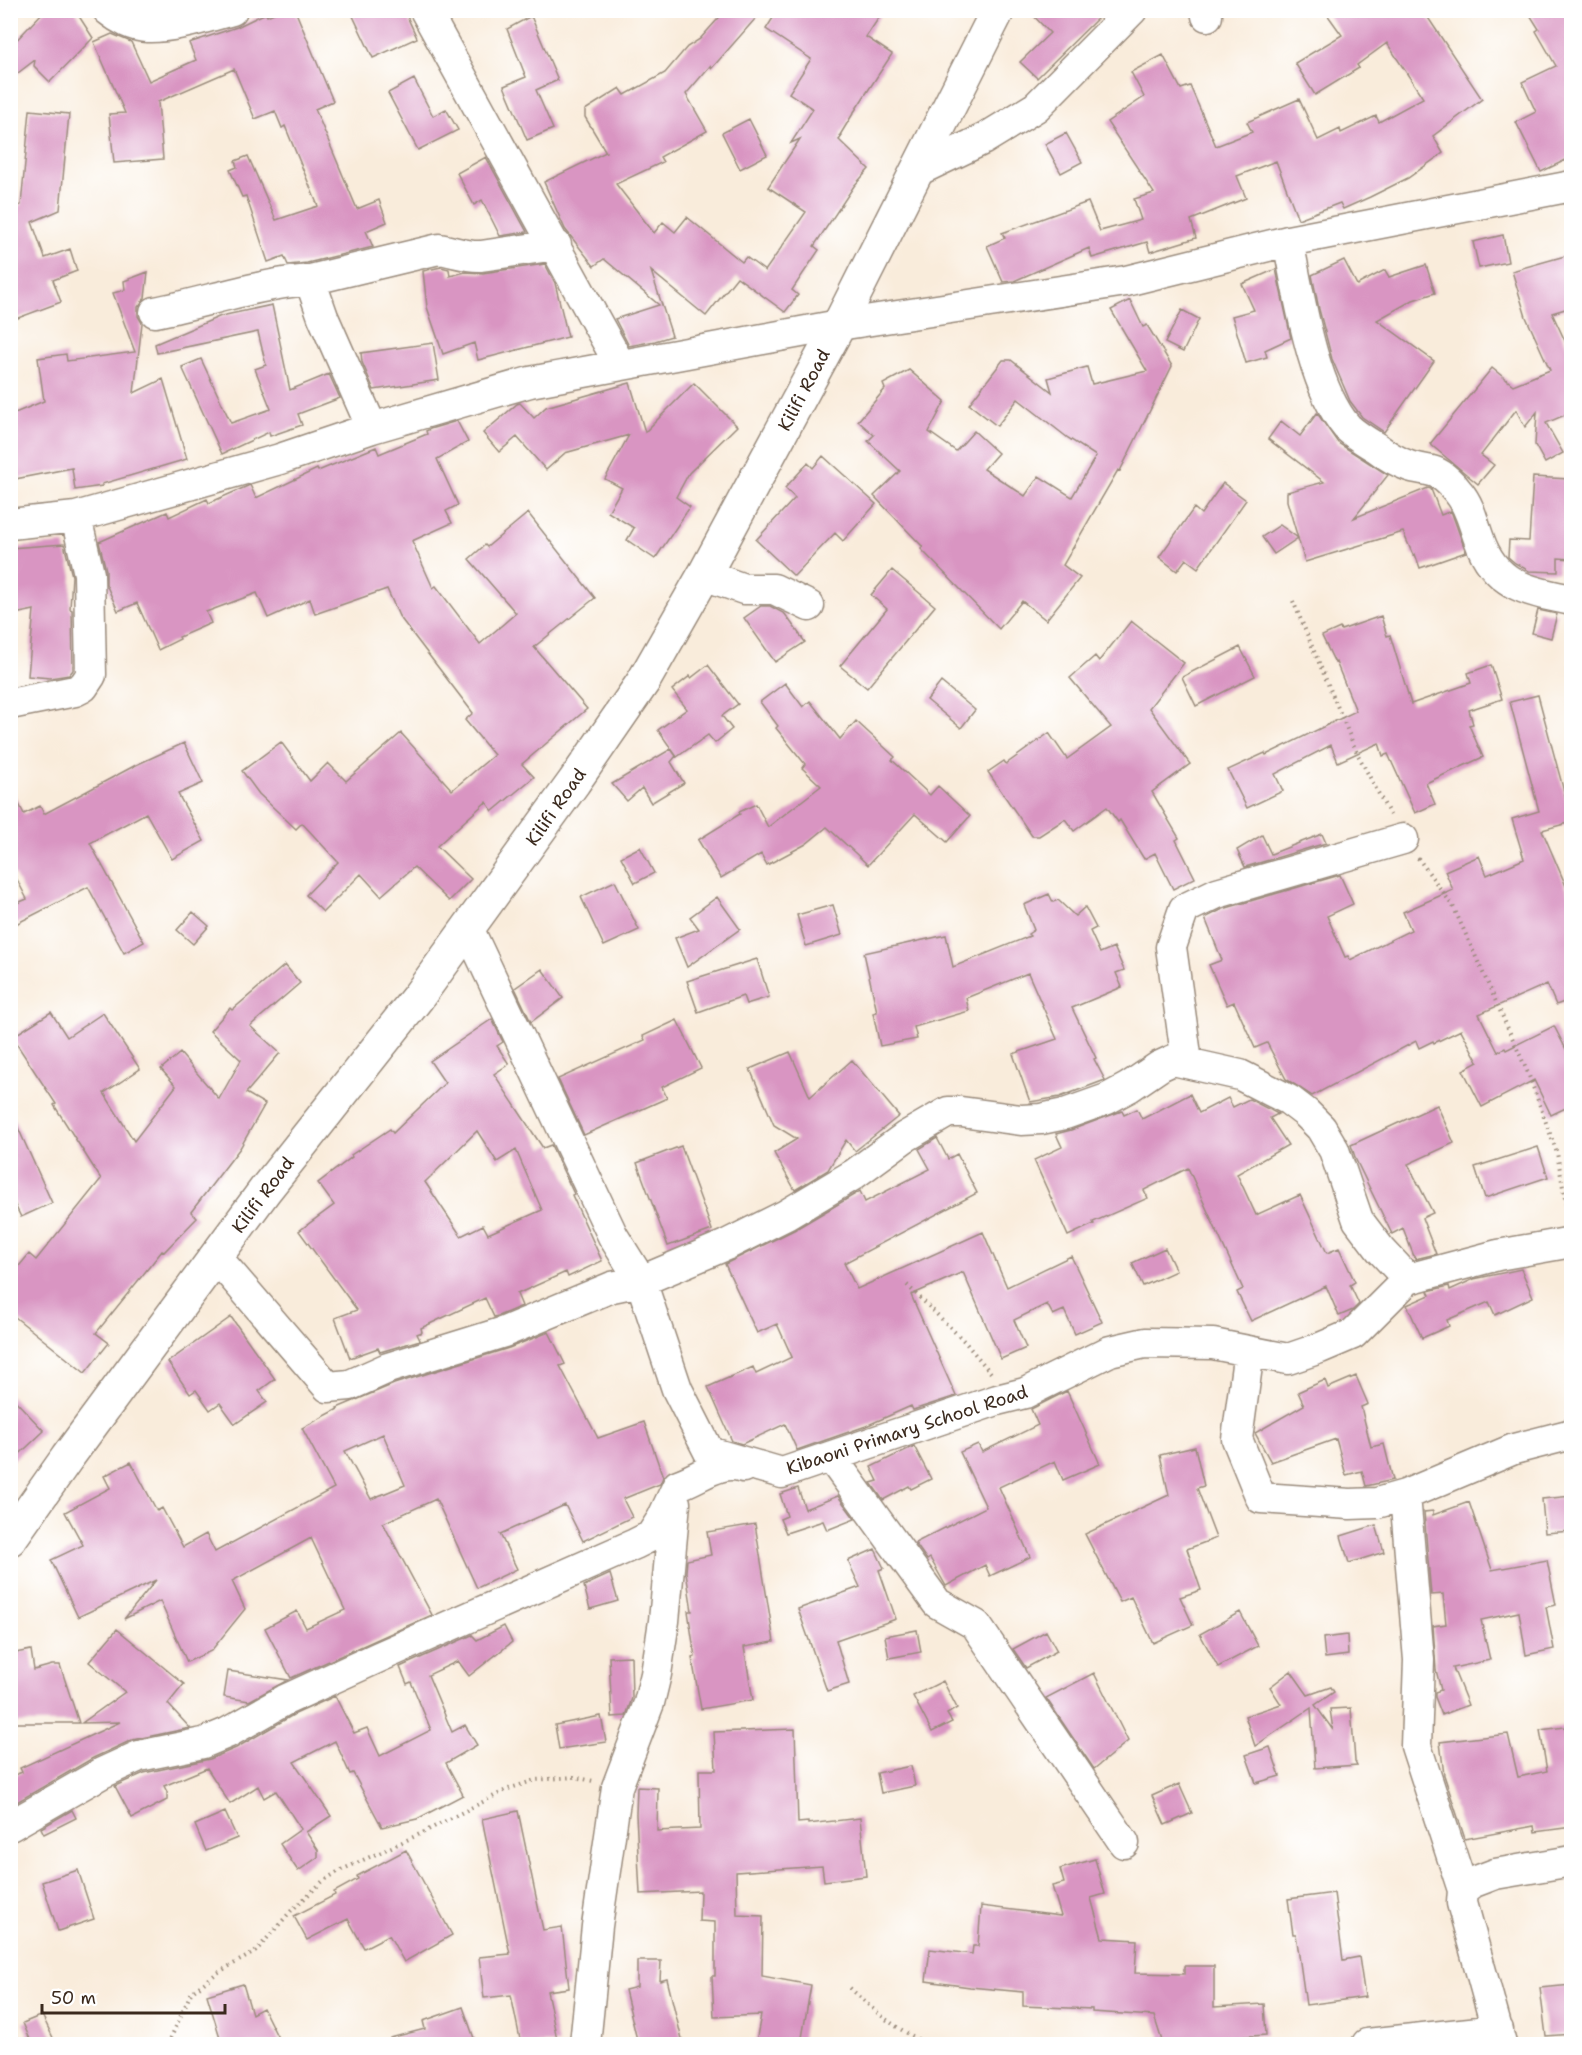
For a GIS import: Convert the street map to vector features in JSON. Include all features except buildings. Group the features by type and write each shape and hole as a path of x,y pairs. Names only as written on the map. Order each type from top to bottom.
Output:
{"street":[{"path":"108,10 128,22 146,28 187,22 232,10"},
{"path":"425,10 620,365"},
{"name":"Kilifi Road","path":"10,1539 266,1190 418,997 574,782 642,682 704,575 839,325 998,10"},
{"path":"915,172 984,139 1036,107 1132,10"},
{"path":"10,524 76,517 280,459 372,428 530,382 839,325 1126,281 1288,241 1572,186"},
{"path":"1288,241 1308,333 1323,388 1348,428 1377,449 1409,466 1438,472 1460,494 1471,512 1482,548 1491,564 1515,585 1572,600"},
{"path":"156,312 283,282 310,280 439,249 481,256 556,245"},
{"path":"310,280 323,317 372,428"},
{"path":"10,704 75,691 83,687 91,675 89,574 76,517"},
{"path":"704,575 744,589 774,589 809,606"},
{"path":"1187,1062 1171,947 1184,909 1217,893 1403,839"},
{"name":"Kibaoni Primary School Road","path":"468,928 613,1236 641,1281 677,1389 709,1452 782,1473 1025,1393 1110,1351 1145,1343 1213,1344 1288,1359 1353,1334 1408,1279"},
{"path":"217,1258 328,1387 350,1385 388,1368 504,1332 612,1287 641,1281 726,1245 786,1215 853,1175 905,1137 948,1112 1021,1120 1065,1114 1107,1099 1129,1088 1160,1066 1173,1060 1240,1075 1259,1083 1289,1100 1321,1128 1334,1150 1358,1220 1380,1249 1408,1279 1498,1255 1570,1230"},
{"path":"1248,1351 1238,1439 1261,1498 1350,1504 1377,1503 1405,1495 1514,1449 1572,1434"},
{"path":"831,1457 937,1603 976,1625 1124,1843"},
{"path":"10,1826 102,1773 139,1756 203,1743 227,1733 285,1701 369,1661 616,1554 651,1536 678,1485 713,1468 733,1463 750,1469 782,1473"},
{"path":"585,2044 597,1926 617,1787 649,1703 656,1674 664,1622 678,1485"},
{"path":"1367,2044 1499,2037 1462,1903 1463,1890 1416,1746 1419,1659 1405,1495"},
{"path":"1463,1890 1474,1881 1495,1874 1572,1862"}],"path":[{"path":"1293,602 1357,753 1403,839 1453,906 1528,1073 1557,1153 1570,1230"},
{"path":"907,1285 964,1341 1011,1396"},
{"path":"168,2044 191,1993 217,1973 255,1952 299,1903 323,1881 339,1871 392,1848 508,1789 535,1780 574,1778 617,1787"},
{"path":"850,1988 898,2030 928,2044"}]}
